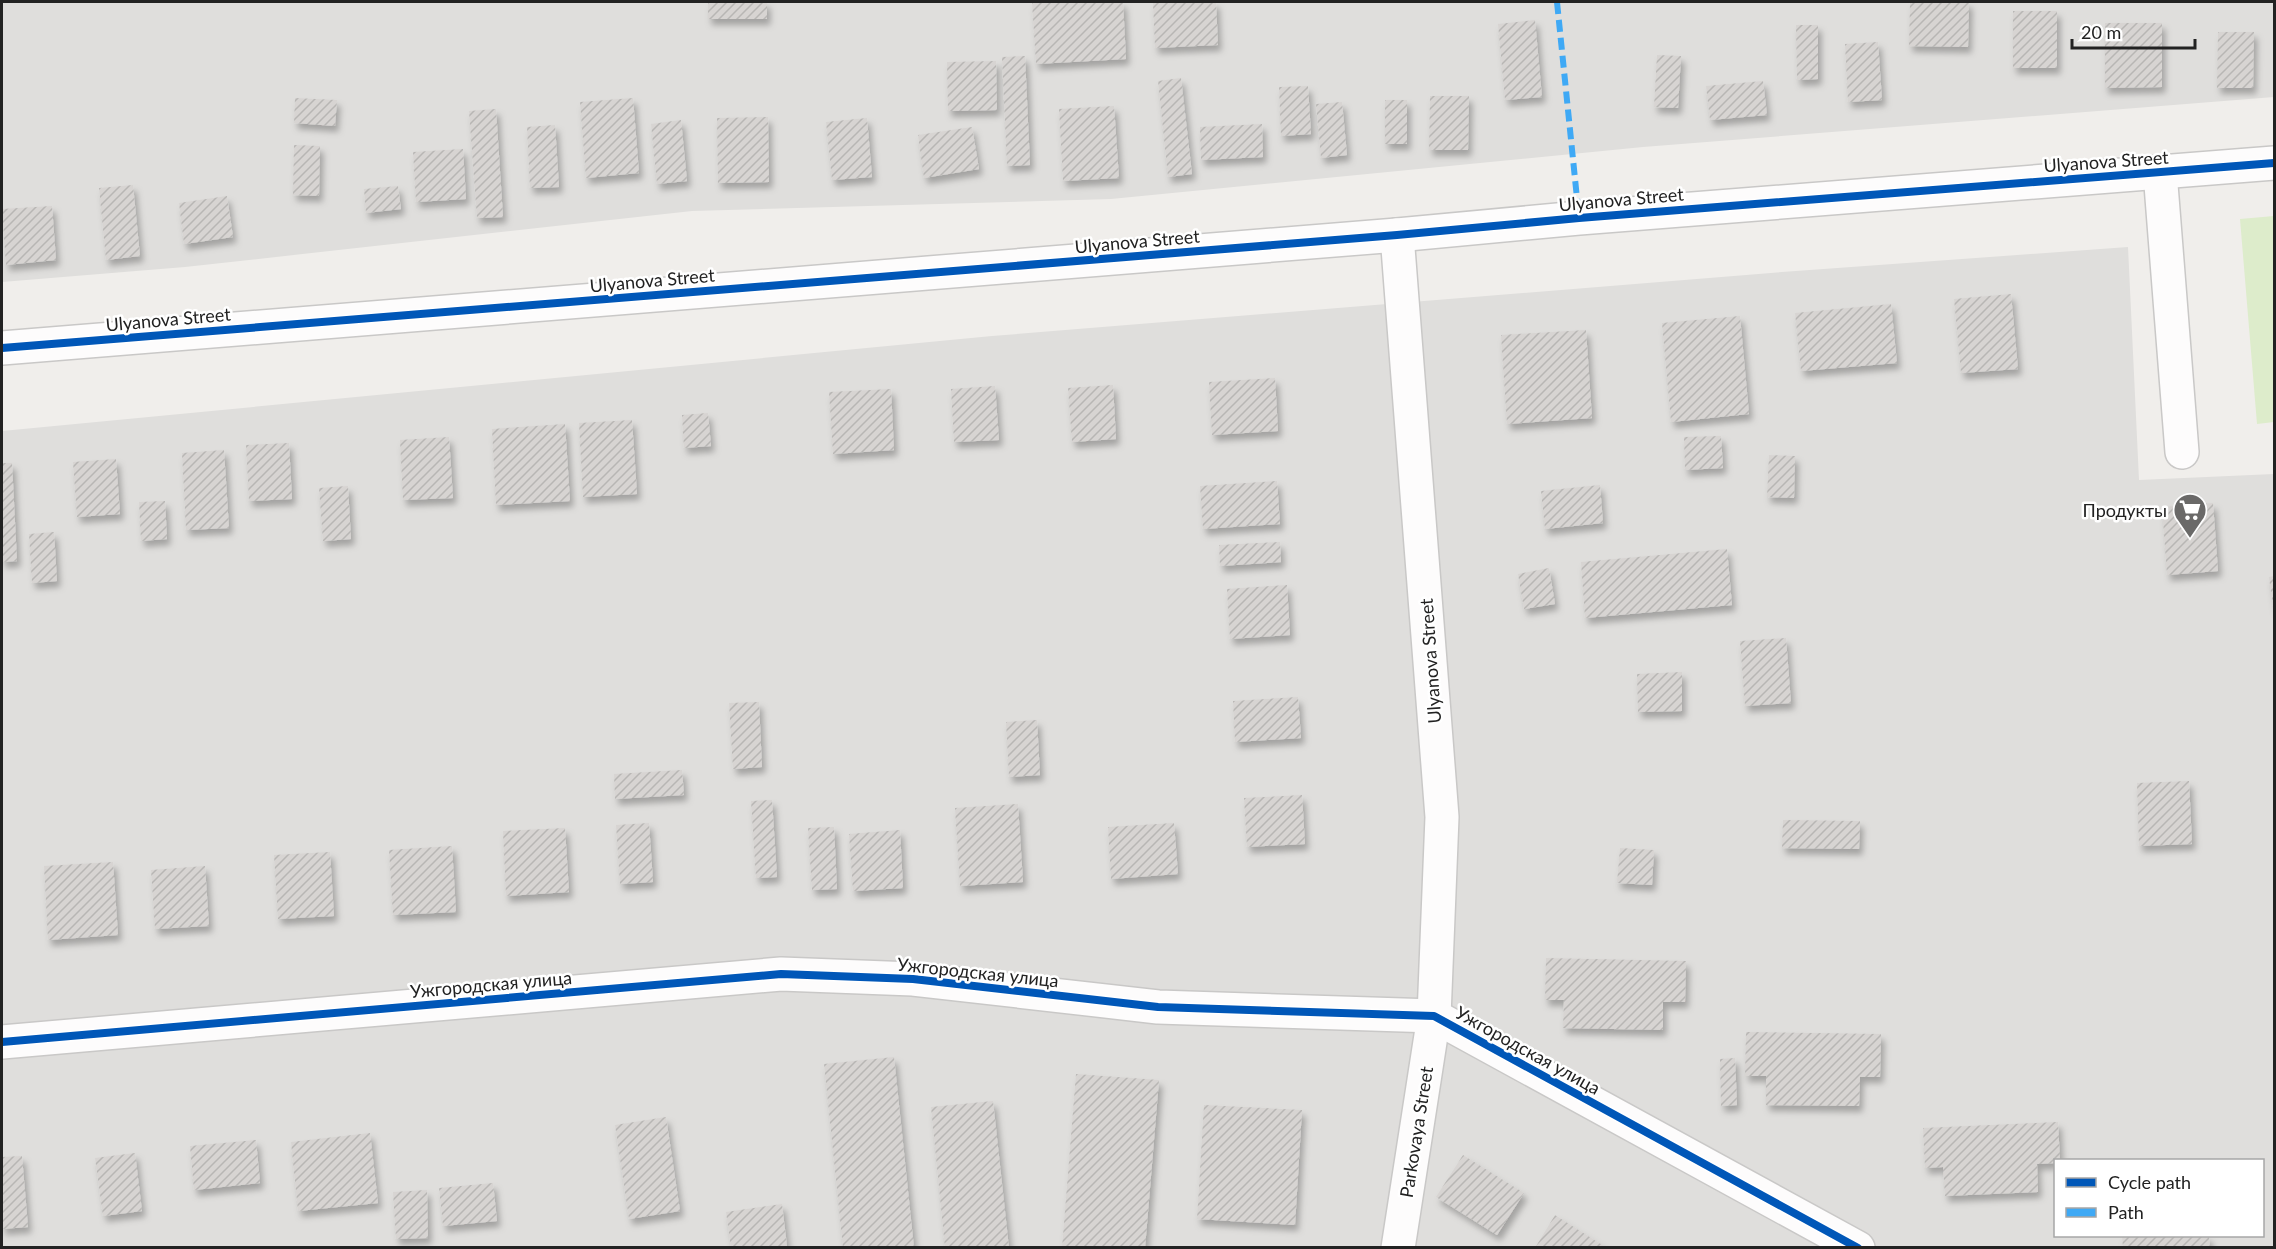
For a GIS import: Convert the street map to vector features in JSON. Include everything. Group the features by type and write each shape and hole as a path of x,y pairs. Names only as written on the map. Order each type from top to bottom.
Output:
{"street":[{"name":"Ulyanova Street","path":"2,348 2274,163"},
{"path":"2160,172 2182,452"},
{"name":"Ulyanova Street","path":"1397,235 1442,817 1434,1016"},
{"name":"Ужгородская улица","path":"2,1042 781,974 913,979 1158,1007 1434,1016 1858,1248"},
{"name":"Parkovaya Street","path":"1398,1248 1434,1016"}],"shaded area":[{"path":"2,2 2274,2 2274,97 1643,147 1111,199 692,211 185,267 2,282"},
{"path":"2128,247 2139,480 2274,474 2274,1247 2,1248 2,431 992,336 1782,272"}],"green space":[{"path":"2274,216 2274,422 2257,424 2240,219"}],"building":[{"path":"708,2 767,2 767,19 708,19"},
{"path":"1032,2 1123,2 1126,59 1036,64"},
{"path":"1153,2 1216,2 1218,45 1155,48"},
{"path":"1910,2 1969,2 1968,47 1909,46"},
{"path":"2013,11 2057,11 2057,68 2013,68"},
{"path":"1535,20 1542,97 1505,100 1498,24"},
{"path":"2105,23 2162,23 2162,87 2105,88"},
{"path":"1796,25 1818,25 1818,79 1797,80"},
{"path":"2218,32 2254,32 2253,88 2217,88"},
{"path":"1878,42 1882,100 1848,102 1845,44"},
{"path":"1657,55 1681,56 1678,108 1654,107"},
{"path":"1025,56 1030,165 1007,166 1002,57"},
{"path":"996,61 997,110 948,111 947,62"},
{"path":"1181,78 1192,174 1168,177 1158,81"},
{"path":"1763,81 1767,115 1710,120 1706,86"},
{"path":"1308,86 1311,134 1281,136 1279,87"},
{"path":"1430,96 1469,96 1468,150 1429,150"},
{"path":"295,98 337,100 335,126 294,123"},
{"path":"633,98 639,173 586,178 580,102"},
{"path":"1385,100 1407,100 1407,144 1385,144"},
{"path":"1342,102 1347,155 1321,158 1316,104"},
{"path":"1114,106 1119,178 1063,181 1059,109"},
{"path":"496,109 503,217 477,218 469,111"},
{"path":"768,117 769,182 718,183 717,118"},
{"path":"867,118 872,177 832,180 826,122"},
{"path":"681,120 687,181 657,184 651,124"},
{"path":"1262,124 1263,157 1201,160 1200,127"},
{"path":"555,125 559,187 530,188 527,127"},
{"path":"972,127 979,169 924,178 918,135"},
{"path":"294,145 320,146 319,196 293,195"},
{"path":"463,149 466,199 416,202 413,152"},
{"path":"133,185 140,256 106,260 99,188"},
{"path":"398,186 401,209 366,213 364,189"},
{"path":"227,196 233,237 184,244 179,203"},
{"path":"52,206 56,260 6,265 2,209"},
{"path":"2011,294 2018,369 1961,373 1954,299"},
{"path":"1891,304 1897,363 1801,371 1795,313"},
{"path":"1740,316 1749,414 1671,422 1662,323"},
{"path":"1586,330 1592,418 1507,424 1501,335"},
{"path":"1275,378 1278,431 1212,435 1209,382"},
{"path":"1113,385 1116,439 1072,442 1068,388"},
{"path":"995,386 999,440 954,442 951,389"},
{"path":"891,389 894,450 833,454 829,392"},
{"path":"708,413 711,446 684,448 682,415"},
{"path":"632,420 637,494 583,497 579,423"},
{"path":"565,424 570,501 496,505 492,429"},
{"path":"1721,436 1723,468 1685,470 1684,437"},
{"path":"449,437 453,498 403,500 400,440"},
{"path":"289,443 292,499 249,501 246,445"},
{"path":"224,450 229,528 186,530 182,453"},
{"path":"1769,455 1795,456 1794,498 1767,497"},
{"path":"116,459 120,514 77,517 73,462"},
{"path":"2,463 12,463 17,561 2,562"},
{"path":"1277,481 1280,524 1203,529 1200,486"},
{"path":"1600,485 1603,523 1545,529 1541,491"},
{"path":"348,486 351,539 323,541 319,488"},
{"path":"165,501 167,539 141,541 139,502"},
{"name":"Продукты","path":"2213,503 2218,571 2167,575 2162,507"},
{"path":"54,532 57,581 32,583 29,534"},
{"path":"1280,542 1281,562 1220,566 1219,545"},
{"path":"1727,549 1732,605 1585,618 1581,562"},
{"path":"1549,568 1555,604 1524,609 1518,574"},
{"path":"2274,576 2274,608 2273,608 2269,577"},
{"path":"1287,585 1290,635 1230,639 1227,589"},
{"path":"1786,638 1791,703 1745,706 1740,641"},
{"path":"1682,672 1682,711 1638,712 1637,674"},
{"path":"1298,697 1301,738 1235,742 1233,701"},
{"path":"759,702 762,767 733,769 729,703"},
{"path":"1037,720 1040,775 1009,777 1006,722"},
{"path":"682,770 684,795 615,799 614,774"},
{"path":"2189,781 2192,844 2139,846 2137,783"},
{"path":"1302,795 1305,844 1247,847 1244,798"},
{"path":"772,800 777,877 756,878 751,801"},
{"path":"1018,804 1023,882 960,886 955,808"},
{"path":"1783,820 1860,821 1859,849 1782,848"},
{"path":"649,823 653,882 620,884 616,825"},
{"path":"1174,823 1178,874 1111,879 1108,827"},
{"path":"834,827 837,889 812,890 808,828"},
{"path":"565,828 569,892 506,896 503,831"},
{"path":"900,830 903,888 853,891 849,834"},
{"path":"452,846 456,912 393,915 389,850"},
{"path":"1620,848 1654,850 1652,885 1617,883"},
{"path":"330,852 334,916 278,919 274,855"},
{"path":"113,862 118,935 48,940 44,866"},
{"path":"205,866 209,926 155,929 151,870"},
{"path":"1546,958 1686,961 1685,1002 1663,1002 1663,1030 1563,1028 1564,1000 1545,1000"},
{"path":"1746,1032 1881,1034 1880,1077 1860,1077 1859,1106 1766,1105 1766,1076 1745,1076"},
{"path":"894,1057 914,1248 843,1248 824,1064"},
{"path":"1735,1058 1737,1105 1721,1106 1720,1059"},
{"path":"1076,1074 1159,1080 1145,1248 1062,1248"},
{"path":"993,1101 1009,1248 945,1248 931,1107"},
{"path":"1204,1105 1302,1110 1295,1225 1197,1219"},
{"path":"666,1117 680,1211 629,1219 615,1125"},
{"path":"2058,1122 2060,1159 2054,1159 2054,1163 2037,1164 2038,1192 1945,1196 1943,1167 1925,1168 1923,1128"},
{"path":"370,1133 378,1203 298,1211 291,1142"},
{"path":"256,1140 260,1183 194,1190 190,1146"},
{"path":"135,1153 142,1211 103,1216 95,1158"},
{"path":"1463,1155 1524,1193 1497,1235 1436,1197"},
{"path":"22,1156 28,1227 2,1229 2,1157"},
{"path":"493,1183 497,1221 443,1226 439,1188"},
{"path":"427,1190 428,1238 396,1239 393,1192"},
{"path":"782,1204 787,1246 731,1248 726,1212"},
{"path":"1555,1215 1607,1248 1535,1248"},
{"path":"2122,1237 2209,1237 2210,1248 2123,1248"}],"marked path":[{"path":"1557,2 1579,218"}],"cycle path":[{"path":"2,348 2274,163"},
{"path":"2,1042 781,974 913,979 1158,1007 1434,1016 1858,1248"}],"place":[{"name":"Продукты","path":"2190,539"}]}
